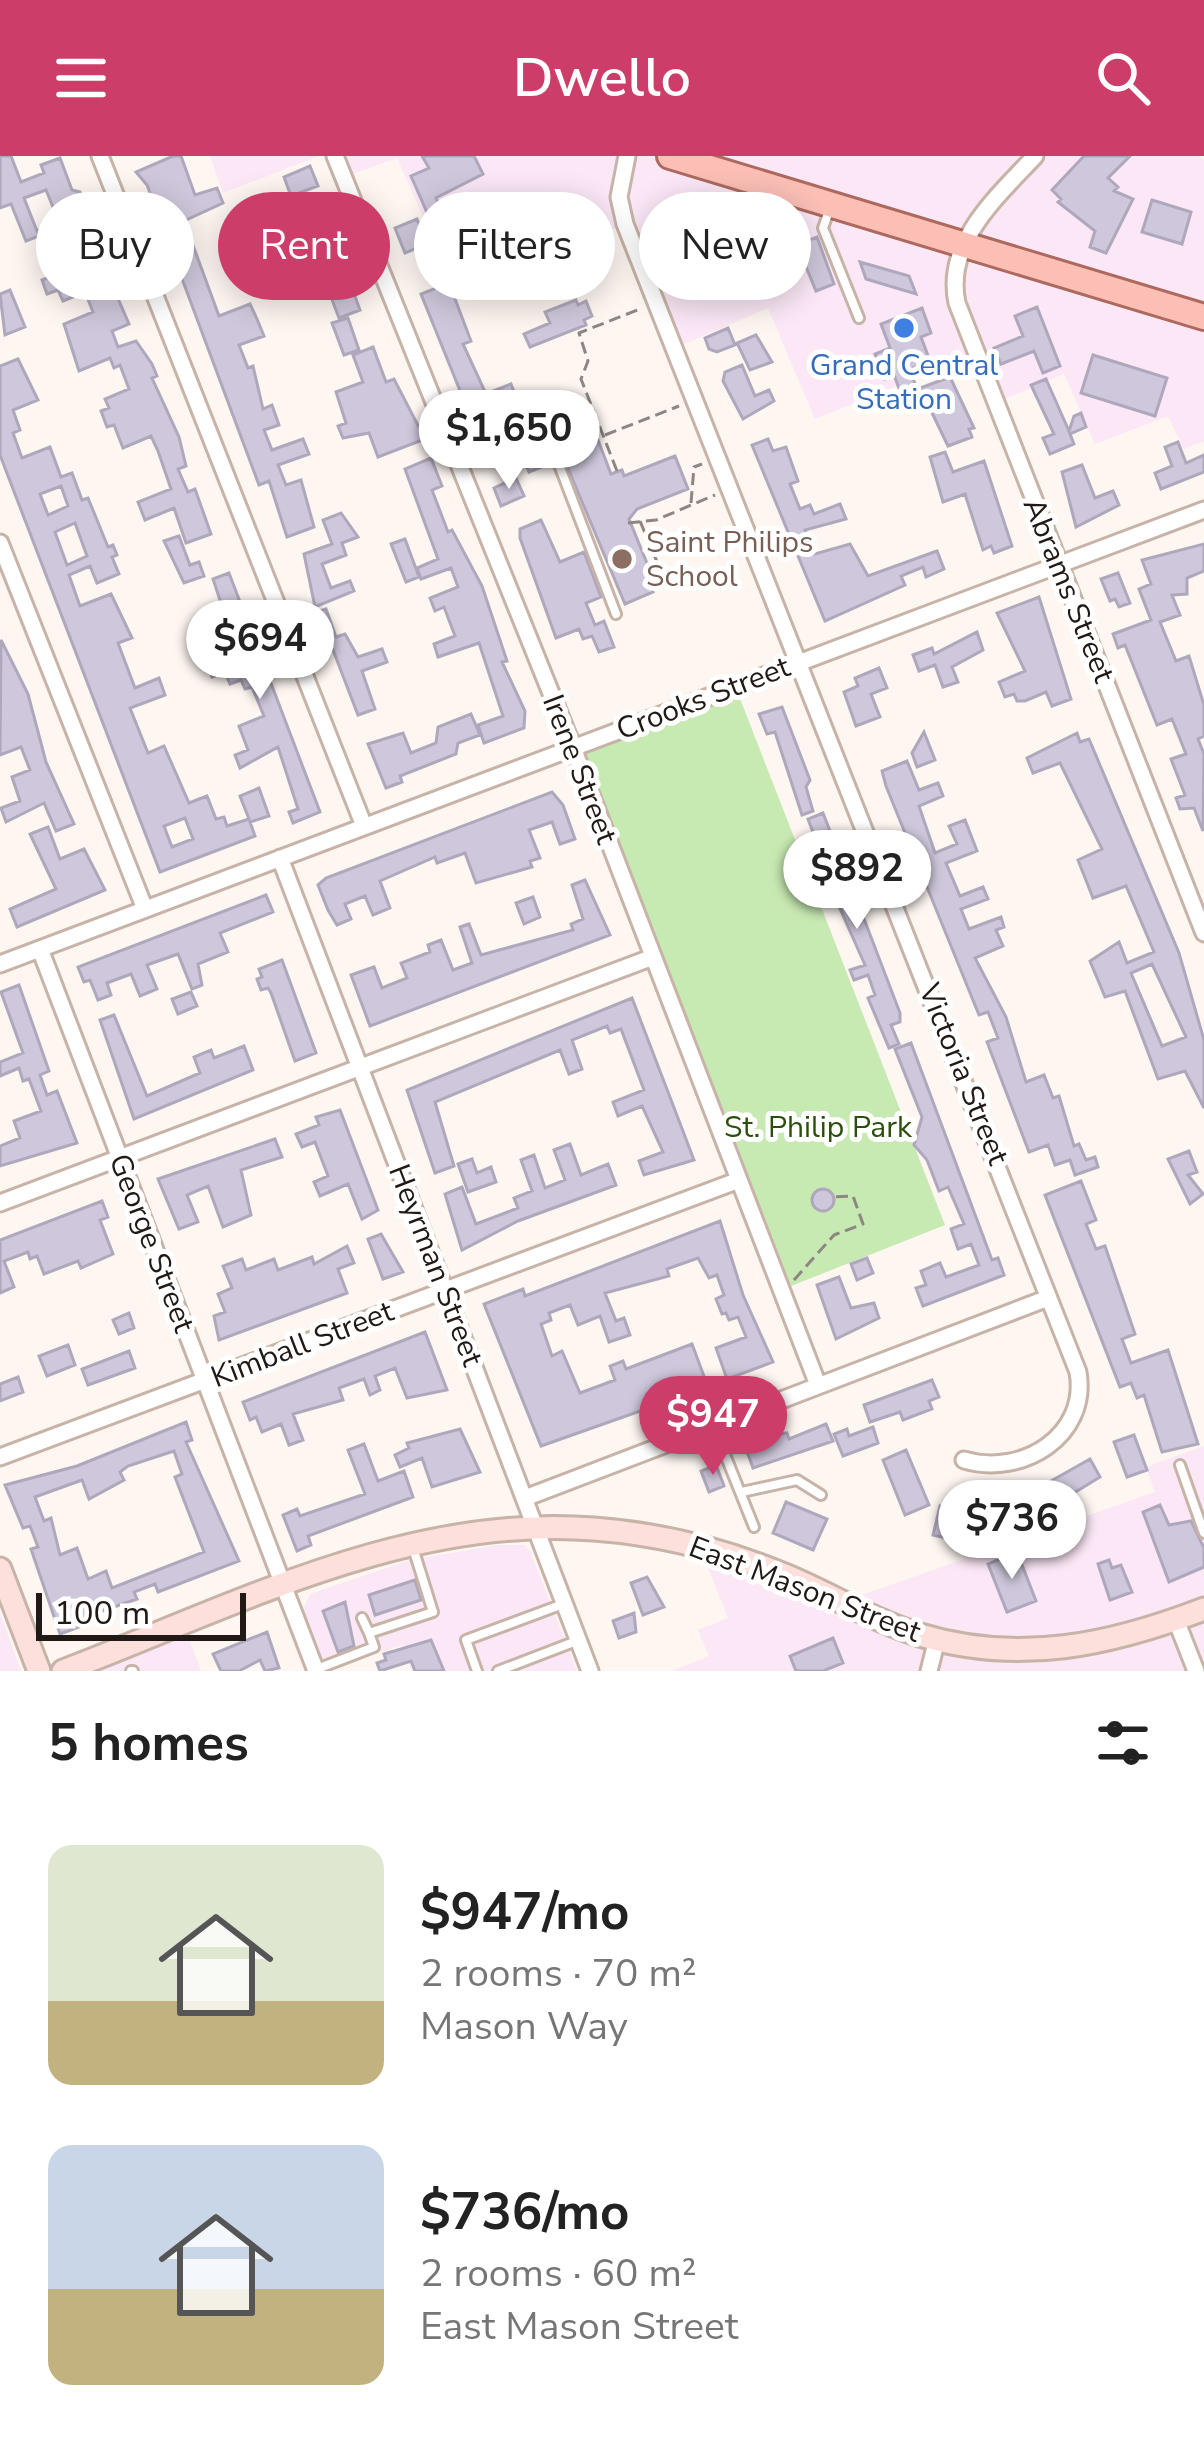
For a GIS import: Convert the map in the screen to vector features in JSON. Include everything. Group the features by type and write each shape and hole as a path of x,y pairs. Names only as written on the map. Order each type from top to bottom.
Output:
{"main road":[{"path":"670,156 1204,317"},
{"name":"East Mason Street","path":"63,1671 412,1544 537,1527 631,1532 712,1549 937,1639 990,1649 1054,1650 1136,1635 1204,1609"},
{"path":"0,1569 5,1597 39,1671"}],"street":[{"path":"100,156 364,826"},
{"name":"Irene Street","path":"335,156 573,748 818,1385"},
{"name":"Victoria Street","path":"627,156 619,197 625,224 801,661 1081,1389 1074,1419 1045,1448 1000,1465 964,1460"},
{"path":"965,245 979,218 1035,156"},
{"name":"Abrams Street","path":"965,245 954,273 957,303 1204,933"},
{"name":"Crooks Street","path":"0,964 1204,510"},
{"path":"0,543 145,909"},
{"name":"Heyrman Street","path":"280,858 590,1671"},
{"name":"George Street","path":"40,949 316,1670"},
{"path":"0,1203 653,957"},
{"name":"Kimball Street","path":"0,1457 739,1180"},
{"path":"525,1498 1048,1298"},
{"path":"1176,1619 1196,1671"},
{"path":"929,1671 937,1639"}],"lane":[{"path":"830,204 823,228 859,318"},
{"path":"548,436 616,614"},
{"path":"714,1425 754,1527"},
{"path":"1180,1466 1204,1533"},
{"path":"742,1492 797,1480 821,1495"},
{"path":"368,1634 433,1612 412,1544"},
{"path":"477,1671 466,1640 565,1603"},
{"path":"316,1670 374,1646 362,1618"},
{"path":"498,1671 579,1640"}],"path":[{"path":"617,471 581,380 587,357 579,333 644,308"},
{"path":"548,436 545,415 588,398"},
{"path":"603,436 682,405"},
{"path":"691,505 694,467 705,463"},
{"path":"628,523 717,495"},
{"path":"640,520 664,581"},
{"path":"795,1287 796,1275 824,1243 863,1224 854,1196 833,1197"}],"shaded area":[{"path":"210,156 319,156 226,192"},
{"path":"335,156 1199,156 1204,160 1204,441 1184,449 1168,416 1095,444 1064,374 995,403 975,354 815,419 768,308 675,348 656,300 811,300 811,192 639,192 639,259 625,224 615,228 615,192 414,192 414,196 397,158 344,177"},
{"path":"1204,1446 1204,1671 672,1671 709,1656 698,1630 728,1618 700,1547 842,1602 1155,1492 1146,1467"},
{"path":"524,1545 530,1551 577,1671 412,1671 402,1645 326,1671 303,1610 310,1594 410,1560"},
{"path":"0,1613 21,1671 0,1671"},
{"path":"184,1625 201,1671 63,1671"}],"green space":[{"name":"St. Philip Park","path":"739,696 945,1225 791,1286 585,753"}],"building":[{"path":"0,156 11,156 21,182 44,173 41,165 60,158 72,190 80,192 46,190 24,198 36,228 36,237 26,241 11,204 0,208"},
{"path":"181,156 194,192 150,192 136,172"},
{"path":"422,156 474,156 483,174 448,192 418,192 411,176 429,168"},
{"path":"1084,156 1130,156 1108,178 1118,187 1114,191 1133,199 1106,253 1090,247 1095,231 1058,202 1061,199 1052,190"},
{"path":"310,166 318,186 290,192 284,177"},
{"path":"217,188 218,205 194,216 194,192"},
{"path":"1152,200 1191,212 1182,244 1142,232"},
{"path":"414,220 414,249 405,253 395,228"},
{"path":"817,237 834,284 816,291 811,279 811,239"},
{"path":"194,248 219,316 250,304 264,336 239,345 248,368 253,366 263,409 272,405 279,425 264,430 272,450 303,439 309,454 278,465 286,485 301,480 314,527 287,537 269,481 259,485 190,300 194,300"},
{"path":"860,262 909,276 916,294 866,279"},
{"path":"10,290 25,327 5,335 0,294"},
{"path":"88,300 119,300 129,324 112,331 118,347 136,341 152,364 157,376 152,378 179,437 186,466 178,469 188,492 195,489 211,534 186,543 174,508 145,520 138,502 171,489 151,436 123,448 114,425 107,427 101,411 109,408 105,399 129,389 120,365 114,368 110,358 79,371 64,324 93,312"},
{"path":"332,300 356,300 360,310 339,318"},
{"path":"423,300 455,300 471,341 463,344 486,394 511,384 517,400 497,408 507,435 519,430 523,440 531,437 542,467 529,472 519,446 503,453 500,444 484,450"},
{"path":"576,300 578,305 586,301 592,316 584,320 586,325 530,347 524,334 550,323 545,312"},
{"path":"1037,307 1060,366 1043,373 1034,351 1001,364 994,348 1023,336 1015,316"},
{"path":"922,308 931,333 921,337 930,361 910,369 918,393 903,399 894,375 885,379 875,354 890,348 881,324"},
{"path":"348,318 359,350 344,355 332,323"},
{"path":"728,328 735,345 717,352 709,349 705,338"},
{"path":"756,335 772,362 750,370 737,343"},
{"path":"373,347 386,382 394,379 425,439 378,457 369,433 343,438 338,426 346,423 336,392 363,382 353,355"},
{"path":"1093,355 1167,378 1155,416 1081,393"},
{"path":"18,359 38,400 13,410 20,430 13,433 22,458 50,447 61,477 72,473 82,500 88,498 108,547 113,545 117,555 112,557 119,574 97,583 90,566 69,575 80,606 111,594 132,638 118,643 135,688 159,678 165,695 130,708 148,753 164,746 189,803 207,796 216,819 224,817 227,826 249,819 240,796 259,788 269,816 250,822 255,836 160,872 0,455 0,366","holes":["61,486 68,506 48,515 40,494","75,523 87,556 67,565 55,532","185,818 193,839 172,847 164,826"]},
{"path":"742,365 755,396 769,390 774,401 743,419 723,381 725,372"},
{"path":"950,377 974,428 969,429 972,437 948,446 920,388"},
{"path":"1046,379 1069,431 1074,416 1081,413 1086,427 1070,434 1074,444 1050,454 1043,438 1054,434 1031,385"},
{"path":"566,411 572,420 588,414 611,474 622,470 624,476 675,456 688,489 637,509 629,519 655,583 650,585 653,592 625,604 551,428 549,418"},
{"path":"768,439 773,451 786,447 798,481 790,484 800,509 810,505 814,514 840,504 846,519 805,530 815,554 850,544 868,576 937,551 944,569 926,577 923,567 901,576 905,585 825,621 752,445"},
{"path":"1178,442 1186,463 1204,455 1204,472 1161,489 1155,473 1172,466 1165,447"},
{"path":"945,452 953,472 984,461 1012,546 994,553 991,546 983,550 965,494 943,502 930,457"},
{"path":"431,458 442,486 432,490 448,532 452,530 482,586 507,661 502,662 525,711 524,728 484,743 478,725 503,716 479,643 438,657 434,644 455,636 444,607 435,611 430,598 458,587 451,568 421,579 417,568 438,559 405,469"},
{"path":"1082,465 1095,498 1113,491 1119,505 1076,527 1062,472"},
{"path":"516,478 524,496 501,506 494,488"},
{"path":"341,513 358,537 342,543 346,555 322,564 331,588 350,581 354,591 315,607 304,554 332,544 323,520"},
{"path":"541,520 560,562 584,552 601,597 586,603 595,625 604,621 614,647 599,652 592,636 583,639 579,629 556,638 520,538 520,529"},
{"path":"179,536 190,565 199,562 204,576 184,583 164,541"},
{"path":"405,539 419,577 406,582 391,544"},
{"path":"1204,544 1204,571 1187,578 1187,594 1172,595 1180,615 1160,622 1176,661 1189,656 1204,705 1204,736 1198,739 1204,754 1203,831 1194,808 1180,809 1176,798 1185,795 1171,759 1186,754 1172,719 1157,725 1125,645 1118,648 1113,634 1151,620 1139,589 1151,584 1142,560"},
{"path":"229,573 320,812 293,823 289,812 298,809 278,747 240,768 235,755 248,750 239,726 264,716 252,687 245,689 241,680 230,684 225,672 212,677 207,664 237,652 213,579"},
{"path":"1118,573 1130,603 1119,607 1115,599 1110,601 1101,579"},
{"path":"1039,597 1071,699 1052,706 1046,692 1025,701 1017,701 1014,694 1005,697 999,682 1025,671 997,613"},
{"path":"326,609 336,637 345,634 358,657 382,649 387,662 362,671 375,709 358,715 333,650 323,633 317,636 309,615"},
{"path":"977,632 983,650 952,667 958,682 943,687 935,665 919,671 913,655 932,648 934,654"},
{"path":"1,640 28,694 46,762 74,824 56,831 44,803 6,822 1,808 20,801 12,777 30,770 21,747 0,755"},
{"path":"879,668 887,688 871,694 880,717 856,726 844,692 858,686 855,678"},
{"path":"782,707 810,780 806,787 813,811 802,815 775,732 767,734 759,714"},
{"path":"471,714 480,735 458,743 456,754 400,776 402,782 386,788 368,744 403,733 411,753 436,743 438,727"},
{"path":"924,732 935,760 917,767 912,753"},
{"path":"1077,733 1080,742 1089,739 1179,953 1204,1040 1204,1108 1185,1071 1158,1079 1125,991 1105,997 1090,961 1119,942 1127,963 1154,952 1126,886 1093,898 1078,860 1102,849 1060,763 1033,773 1027,758","holes":["1152,964 1186,1037 1162,1046 1131,973"]},
{"path":"907,761 919,790 938,783 943,796 919,806 935,853 957,844 949,826 965,820 977,851 946,863 960,896 983,887 988,899 961,909 969,929 1001,917 1004,927 996,930 1003,946 975,958 1006,1017 1026,1082 1044,1075 1053,1098 1059,1096 1074,1146 1079,1144 1086,1160 1095,1157 1098,1167 1075,1175 1070,1160 1055,1165 1048,1145 1029,1152 987,1042 998,1038 988,1012 979,1015 886,786 882,771"},
{"path":"552,792 563,805 575,839 560,844 552,822 529,830 540,858 530,861 532,867 476,883 465,853 437,863 435,857 380,881 390,908 373,915 365,896 345,904 351,919 337,925 328,910 318,885 326,878"},
{"path":"823,813 833,853 838,851 900,1013 900,1022 891,1025 899,1044 889,1048 868,998 875,995 868,975 854,980 850,970 865,965 814,850 819,848 808,819"},
{"path":"48,827 60,859 84,849 105,890 17,927 10,909 56,889 30,834"},
{"path":"585,880 610,935 370,1026 351,975 374,967 382,988 407,978 401,963 430,952 428,945 441,940 453,970 472,963 460,927 469,924 481,955 573,930 571,924 583,919 572,885"},
{"path":"266,895 273,912 220,933 228,952 198,964 202,985 192,989 178,954 147,965 157,989 140,996 131,974 107,983 111,995 98,1000 90,980 84,982 78,967"},
{"path":"533,897 540,917 524,924 516,903"},
{"path":"282,960 316,1053 295,1061 271,993 268,988 261,990 257,979 262,977 259,969"},
{"path":"19,985 49,1071 40,1075 47,1095 57,1091 77,1143 0,1166 0,1146 20,1138 14,1121 41,1111 29,1079 23,1081 19,1068 0,1076 0,1062 23,1053 1,992"},
{"path":"191,992 197,1006 178,1014 172,999"},
{"path":"632,998 694,1160 644,1175 639,1161 663,1152 642,1106 618,1116 613,1102 644,1090 621,1029 610,1033 607,1026 572,1040 582,1069 569,1074 560,1050 435,1102 454,1166 435,1173 407,1090"},
{"path":"114,1015 147,1096 200,1073 194,1057 211,1050 214,1058 244,1046 253,1070 134,1119 100,1020"},
{"path":"911,1043 992,1260 998,1258 1004,1275 923,1306 916,1288 926,1285 921,1271 940,1263 946,1277 979,1265 971,1244 958,1249 951,1229 964,1224 948,1187 939,1191 927,1160 914,1145 922,1117 895,1049"},
{"path":"340,1110 378,1210 362,1219 348,1184 320,1196 314,1182 328,1176 315,1142 302,1147 296,1134 319,1125 316,1117"},
{"path":"275,1139 282,1157 241,1170 251,1215 223,1227 208,1186 187,1195 198,1222 179,1229 158,1179"},
{"path":"570,1144 581,1175 608,1164 616,1185 518,1221 462,1250 445,1194 462,1187 476,1224 518,1208 514,1198 532,1191 521,1160 534,1155 545,1188 565,1180 554,1150"},
{"path":"1189,1151 1197,1172 1188,1175 1203,1194 1190,1204 1168,1159"},
{"path":"472,1159 477,1173 491,1167 496,1182 468,1192 458,1164"},
{"path":"1081,1181 1096,1220 1086,1224 1096,1249 1105,1246 1135,1334 1122,1339 1131,1363 1168,1350 1198,1444 1162,1452 1144,1395 1137,1398 1131,1383 1120,1387 1045,1195"},
{"path":"823,1189 834,1200 823,1211 812,1200"},
{"path":"102,1201 108,1217 100,1220 113,1254 81,1268 78,1261 44,1274 37,1256 30,1259 28,1252 4,1261 14,1287 0,1293 0,1240"},
{"path":"720,1221 743,1295 773,1362 727,1379 716,1348 746,1337 738,1317 729,1320 722,1314 716,1299 724,1295 717,1275 709,1278 698,1258 667,1269 669,1276 605,1293 616,1321 624,1318 630,1335 609,1342 600,1316 578,1325 570,1305 549,1313 551,1320 541,1324 552,1356 562,1351 580,1393 615,1380 610,1366 623,1361 626,1369 692,1344 708,1387 541,1446 484,1304 523,1289 525,1296"},
{"path":"381,1234 403,1272 383,1279 368,1239"},
{"path":"347,1246 354,1263 338,1269 347,1293 219,1340 214,1316 225,1312 218,1294 232,1288 223,1266 242,1259 246,1270 274,1259 278,1270 312,1257 314,1264"},
{"path":"867,1258 873,1273 857,1280 851,1264"},
{"path":"839,1277 851,1308 874,1303 879,1318 836,1339 817,1285"},
{"path":"129,1313 134,1328 119,1334 113,1320"},
{"path":"425,1332 447,1390 407,1398 395,1368 375,1376 380,1390 370,1395 364,1379 339,1388 343,1400 293,1414 303,1440 289,1445 281,1424 262,1432 256,1417 250,1420 243,1402"},
{"path":"68,1345 75,1365 47,1376 39,1356"},
{"path":"129,1351 135,1368 88,1385 82,1369"},
{"path":"18,1377 23,1392 0,1401 0,1384"},
{"path":"932,1380 939,1397 929,1401 932,1409 903,1420 900,1412 870,1422 864,1405"},
{"path":"186,1422 192,1440 186,1442 239,1561 158,1592 155,1584 134,1592 137,1599 79,1619 82,1626 60,1634 31,1549 38,1547 30,1526 23,1528 5,1485 77,1466","holes":["174,1451 182,1474 175,1477 204,1552 112,1588 106,1571 88,1579 77,1548 60,1555 51,1518 44,1521 35,1497 82,1480 89,1499 124,1480 120,1472 128,1466"]},
{"path":"826,1424 833,1441 753,1468 746,1449 751,1444 779,1434 787,1433 789,1439"},
{"path":"873,1427 878,1443 843,1456 834,1434 847,1429 849,1436"},
{"path":"460,1429 480,1472 432,1487 422,1458 400,1467 395,1455 409,1448 407,1443"},
{"path":"1134,1435 1147,1470 1127,1477 1114,1442"},
{"path":"364,1444 378,1481 404,1471 413,1497 308,1536 311,1545 297,1551 283,1515 297,1509 300,1516 365,1494 348,1450"},
{"path":"906,1450 929,1505 905,1515 883,1460"},
{"path":"1090,1459 1100,1477 1043,1512 995,1530 986,1507 1035,1490"},
{"path":"716,1465 724,1486 709,1492 701,1471"},
{"path":"786,1502 827,1519 813,1550 773,1533"},
{"path":"1160,1505 1169,1525 1191,1521 1204,1548 1204,1567 1169,1582 1143,1512"},
{"path":"940,1506 980,1515 973,1544 933,1535"},
{"path":"1017,1552 1036,1601 1007,1612 988,1564"},
{"path":"1109,1560 1112,1568 1121,1565 1132,1592 1110,1600 1098,1564"},
{"path":"647,1577 664,1607 643,1615 631,1583"},
{"path":"415,1580 421,1600 375,1615 369,1595"},
{"path":"345,1602 354,1646 338,1652 323,1611"},
{"path":"634,1613 636,1632 619,1638 613,1621"},
{"path":"267,1632 279,1668 265,1671 260,1660 239,1671 221,1671 213,1654"},
{"path":"833,1638 843,1663 823,1671 796,1671 790,1656"},
{"path":"431,1640 444,1671 415,1671 411,1661 380,1671 377,1663 386,1660 384,1654"}],"place":[{"name":"Grand Central Station","path":"904,328"},
{"name":"Saint Philips School","path":"622,559"}]}
